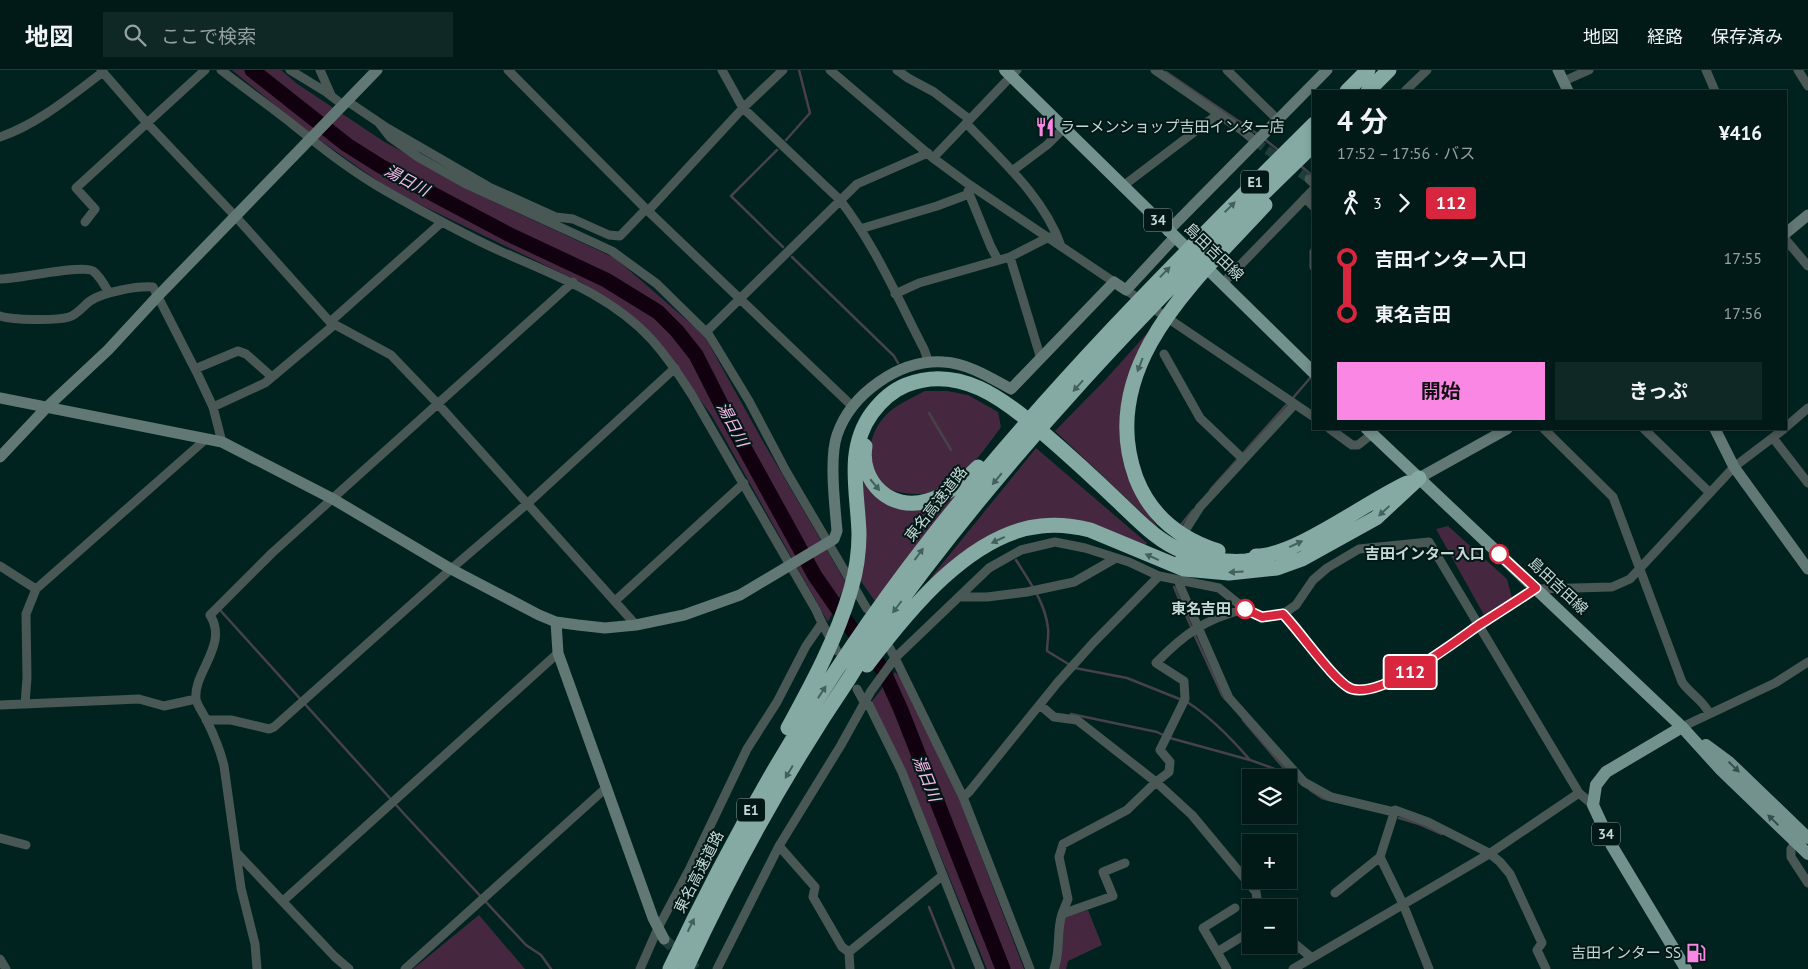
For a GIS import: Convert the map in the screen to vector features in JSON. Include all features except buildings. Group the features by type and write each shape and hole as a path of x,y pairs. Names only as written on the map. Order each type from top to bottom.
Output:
{"highway":[{"path":"1348,90 1379,73"},
{"path":"1369,90 1379,73"},
{"name":"東名高速道路","path":"1205,250 1312,126"},
{"name":"東名高速道路","path":"1044,407 1086,356 1205,250 1312,146"},
{"path":"1266,556 1220,552 1198,545 1186,539 1169,525 1154,509 1138,483 1128,445 1128,410 1133,384 1143,355 1174,306 1205,250 1312,154"},
{"name":"東名高速道路","path":"686,969 731,875 800,754 856,680 877,631 964,519 1018,436 1141,307"},
{"path":"836,654 857,560 859,532 854,464 857,446 863,428 878,404 891,393 917,382 938,379 970,384 993,394 1011,405 1056,443 1136,519 1165,542 1183,551 1224,560 1246,561 1278,553 1313,536 1390,491 1419,478"},
{"path":"1044,407 1018,436 960,484 928,501 911,503 889,498 874,486 865,468 863,456 866,437 875,419 885,408 902,395 923,387 948,386 963,389 980,395 1002,408 1032,430 1156,545 1183,560 1216,572"},
{"path":"877,631 907,614 948,574 979,550 1026,528 1052,525 1076,527 1107,536 1175,566 1191,570 1229,573 1278,568 1302,559 1376,518 1419,478"},
{"name":"東名高速道路","path":"670,969 774,754 804,700 836,654 877,631"}],"main road":[{"name":"島田吉田線","path":"1011,72 1122,186 1312,369"},
{"name":"島田吉田線","path":"1370,431 1682,727 1729,762 1802,840 1808,854"},
{"name":"34","path":"1682,727 1606,772 1596,785 1593,805 1612,846 1686,969"}],"street":[{"path":"85,222 95,209 76,188 205,70"},
{"path":"221,70 311,140 384,190 442,222 499,250 573,282 606,302 651,339 674,368 744,483 792,565 816,610 836,654"},
{"path":"290,70 344,104 489,188 556,217 573,219 615,236 620,236 647,210 743,108 783,70"},
{"path":"320,70 332,96"},
{"path":"0,457 46,407 108,350 377,70"},
{"path":"722,70 743,108 840,200 860,229 924,349 929,363"},
{"path":"830,70 931,156 966,183 1312,416"},
{"path":"897,70 934,92 968,121 1041,207 1056,231 1061,246"},
{"path":"1155,70 1243,131 1259,138"},
{"path":"1227,70 1278,120"},
{"path":"1126,290 1172,234 1259,138 1327,70"},
{"path":"1407,90 1427,70"},
{"path":"1558,70 1566,86 1589,70"},
{"path":"1706,70 1715,90"},
{"path":"1798,70 1808,86"},
{"path":"0,137 17,132 65,101 102,71 147,123 236,217 332,324 391,355 528,503 636,625"},
{"path":"510,71 647,210 852,406"},
{"path":"706,332 857,184 931,156 968,121 1011,72"},
{"path":"1122,186 1218,114"},
{"path":"379,123 390,137 418,157 466,184 612,250 657,284 706,332 749,401 786,471 829,543 894,660 963,798 1030,969"},
{"path":"1012,171 1047,145 1064,128"},
{"path":"966,183 998,260"},
{"path":"1222,284 1312,191"},
{"path":"860,229 937,206 969,194"},
{"path":"1305,198 1312,205"},
{"path":"1787,232 1808,215"},
{"path":"213,407 265,383 442,222"},
{"path":"612,250 615,236"},
{"path":"895,294 919,283 1010,257 1049,238"},
{"path":"1787,241 1808,266"},
{"path":"1010,257 1041,359"},
{"path":"0,279 26,278 76,269 88,269 94,271 109,293"},
{"path":"257,969 255,944 241,888 220,747 196,699 198,685 209,660 215,639 214,621 210,615 272,553 573,282"},
{"path":"0,398 222,442 332,499 451,569 539,615 556,622 604,628 636,625 684,615 740,596 834,539 837,531 833,466 836,436 852,406 885,377 906,367 944,362 963,366 1011,389 1114,282"},
{"path":"0,316 44,319 68,318 91,300 109,293 153,287 213,407 222,442"},
{"path":"195,369 238,351 246,354 272,377"},
{"path":"1164,354 1200,418 1240,456"},
{"path":"206,720 231,720 269,729 274,727 528,503 674,368"},
{"path":"1186,529 1200,507 1240,456 1294,403"},
{"path":"1787,426 1808,408"},
{"path":"1331,430 1352,445 1358,446 1370,431"},
{"path":"1419,478 1505,430"},
{"path":"1545,430 1613,497 1682,682 1689,692 1705,704 1709,713"},
{"path":"1645,430 1709,492"},
{"path":"1715,430 1734,468 1808,568"},
{"path":"1283,614 1295,626 1336,678 1351,689 1362,690 1378,687 1412,671 1536,588 1612,587 1630,578 1709,492 1734,468 1783,430"},
{"path":"1773,438 1808,483"},
{"path":"25,704 27,678 26,614 36,589 206,439"},
{"path":"615,601 744,483"},
{"path":"717,969 779,846 841,745 864,702 894,660 989,568 1021,550 1055,542 1085,548 1129,562 1159,576 1219,588 1245,609 1262,617 1283,614 1296,605 1313,580 1327,568 1360,549 1429,542 1578,793 1593,805"},
{"path":"959,598 1029,591 1074,582 1116,558"},
{"path":"0,566 36,589"},
{"path":"963,798 1076,662 1159,576"},
{"path":"1179,580 1197,628 1228,698 1304,782 1331,797 1394,812 1395,810 1428,822 1500,862 1510,874 1540,946 1546,969"},
{"path":"1054,969 1058,959 1059,922 1068,899 1059,857 1063,844 1127,810 1156,782 1170,772 1170,762 1160,750 1183,702 1184,681 1156,664 1174,644 1197,628 1224,614 1245,609"},
{"path":"556,622 558,653 653,918 664,939"},
{"path":"640,969 658,928 690,868 748,749 777,702 806,646 822,623"},
{"path":"283,901 558,653"},
{"path":"1682,727 1775,683 1808,662"},
{"path":"856,680 864,702 869,705 902,772 980,969"},
{"path":"0,705 139,699 164,706 196,699"},
{"path":"1040,705 1054,717 1077,720 1156,782 1192,816 1256,892 1257,899"},
{"path":"405,969 486,894 607,787"},
{"path":"1293,969 1487,855 1578,793"},
{"path":"1335,893 1380,857 1394,812"},
{"path":"0,838 26,845"},
{"path":"1802,840 1791,849 1791,857 1808,883"},
{"path":"779,846 815,887 813,897 842,947 849,952"},
{"path":"236,851 348,969"},
{"path":"1380,857 1403,904 1429,969"},
{"path":"1062,914 1113,896 1103,872 1125,863"},
{"path":"849,952 943,875"},
{"path":"1228,969 1203,928 1235,908"},
{"path":"1217,952 1242,937"},
{"path":"1297,946 1312,958"},
{"path":"849,952 850,969"},
{"path":"0,959 6,969"}],"shaded area":[{"path":"232,70 281,70 296,83 383,141 492,201 615,258 704,335 761,438 846,583 828,622 712,416 652,334 584,284 392,191 304,129"},
{"path":"1149,331 1136,355 1126,385 1146,510 1159,529 1055,431 1106,379"},
{"path":"925,391 947,391 968,395 998,412 1001,427 973,464 956,480 930,493 897,492 883,486 873,474 869,457 872,438 880,422 890,411"},
{"path":"1036,448 1147,543 1143,548 1087,525 991,537 929,580"},
{"path":"860,473 868,485 932,506 959,494 875,601 860,580"},
{"path":"1448,526 1507,579 1512,598 1484,615 1436,529"},
{"path":"895,672 909,687 960,801 1024,969 987,969 937,847 869,705"},
{"path":"1088,910 1102,945 1068,961 1066,969 1058,969 1063,917"},
{"path":"479,915 525,969 413,969"}],"waterway":[{"name":"湯日川","path":"252,70 347,145 382,167 508,234 606,280 658,312 677,331 696,355 729,420 815,576 883,670 901,710 1003,969"},
{"path":"786,140 810,113 799,70"},
{"path":"1166,72 1259,135"},
{"path":"1263,138 1277,149"},
{"path":"777,150 731,196 783,247"},
{"path":"1302,167 1312,175"},
{"path":"792,257 894,356 898,363"},
{"path":"1292,399 1311,377"},
{"path":"1210,490 1288,403"},
{"path":"929,413 951,450"},
{"path":"1180,526 1193,510"},
{"path":"1016,560 1044,609 1048,631 1047,651 1070,665"},
{"path":"1174,587 1192,629"},
{"path":"220,610 406,816 526,945 541,955 551,969"},
{"path":"1194,634 1225,699"},
{"path":"1075,668 1127,678 1182,700"},
{"path":"1187,702 1220,728 1250,760"},
{"path":"1071,714 1157,732 1165,736"},
{"path":"1243,720 1285,769"},
{"path":"1170,738 1250,760 1275,769"},
{"path":"1310,790 1329,800"},
{"path":"1399,818 1442,834"},
{"path":"929,907 954,969"}],"tunnel":[{"path":"1256,142 1309,179"},
{"path":"664,939 696,969"}],"bus line":[{"name":"112","path":"1245,609 1262,617 1283,614 1295,626 1336,678 1351,689 1362,690 1378,687 1412,671 1536,588 1499,554"}],"place":[{"name":"ラーメンショップ吉田インター店","path":"1045,127"},
{"name":"吉田インター入口","path":"1499,554"},
{"name":"東名吉田","path":"1245,609"},
{"name":"吉田インター SS","path":"1696,953"}]}
